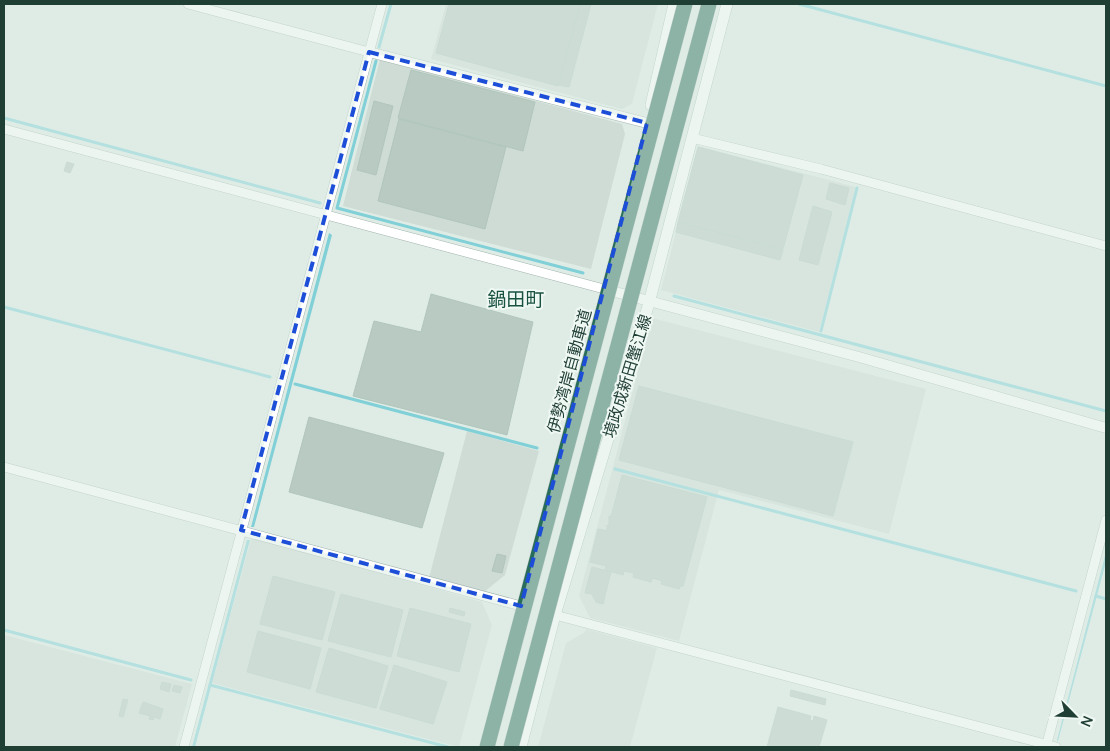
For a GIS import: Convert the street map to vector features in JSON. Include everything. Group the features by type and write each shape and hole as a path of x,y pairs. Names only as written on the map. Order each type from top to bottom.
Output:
{"highway":[{"name":"伊勢湾岸自動車道","path":"487,747 685,4"},
{"path":"511,747 709,4"}],"main road":[{"path":"480,747 521,606 604,289 647,123 674,4"},
{"name":"境政成新田蟹江線","path":"521,747 555,616 649,303 728,4"}],"street":[{"path":"188,4 647,123"},
{"path":"184,747 240,530 382,4"},
{"path":"4,128 604,289 649,303 859,357 1106,428"},
{"path":"692,138 821,169 1106,246"},
{"path":"4,467 521,606"},
{"path":"1046,746 1106,520"},
{"path":"555,616 1046,746 1056,747"}],"highlighted area":[{"path":"369,52 647,123 521,606 241,530"}],"shaded area":[{"path":"446,4 658,4 632,104 622,109 431,59"},
{"path":"380,59 622,124 625,134 591,269 343,206"},
{"path":"698,146 856,187 819,332 661,290"},
{"path":"652,318 926,389 889,534 719,490 679,641 590,618 579,596"},
{"path":"467,431 539,451 505,575 484,592 429,578"},
{"path":"255,538 482,602 492,625 459,747 212,683 251,539"},
{"path":"586,629 657,648 630,747 538,747 566,643 585,632"},
{"path":"4,635 192,684 175,747 4,747"}],"water":[{"path":"329,233 332,235 254,527 251,527"},
{"path":"247,540 250,540 195,747 192,747"},
{"path":"1106,552 1106,562 1058,741 1057,740"}],"building":[{"path":"449,4 580,4 558,86 436,53"},
{"path":"580,4 591,4 569,87 559,85"},
{"path":"411,70 535,102 523,151 398,118"},
{"path":"374,101 393,106 376,175 357,170"},
{"path":"399,119 506,147 485,229 378,201"},
{"path":"698,147 803,175 783,249 678,222"},
{"path":"67,162 74,164 70,173 64,171"},
{"path":"830,183 849,188 845,205 826,199"},
{"path":"813,206 832,212 818,265 799,260"},
{"path":"678,222 783,250 780,260 676,232"},
{"path":"431,294 533,322 507,435 353,396 374,321 421,332"},
{"path":"639,386 853,442 833,516 619,460"},
{"path":"309,417 444,453 422,528 289,492"},
{"path":"622,475 707,497 683,586 680,586 679,589 661,584 662,581 652,578 651,582 633,577 634,573 624,571 623,575 605,570 606,566 590,562 598,529 607,531 607,525 609,526 609,516 611,517"},
{"path":"497,554 506,556 502,573 492,571"},
{"path":"592,567 611,572 603,604 596,602 592,594 585,593"},
{"path":"273,576 335,592 322,640 260,624"},
{"path":"341,594 403,610 391,657 328,641"},
{"path":"410,608 471,624 459,672 397,656"},
{"path":"450,608 465,612 464,616 449,612"},
{"path":"258,631 321,648 310,689 247,672"},
{"path":"329,648 388,666 376,708 316,692"},
{"path":"394,665 447,682 433,724 380,709"},
{"path":"162,682 171,684 169,692 160,689"},
{"path":"174,685 182,687 180,693 172,691"},
{"path":"791,690 826,699 825,705 790,696"},
{"path":"123,699 128,700 123,717 119,716"},
{"path":"143,702 163,709 160,719 154,717 153,720 149,719 150,716 139,713"},
{"path":"778,707 811,716 810,720 813,721 814,716 827,720 819,747 767,747"}],"waterway":[{"path":"379,47 391,4"},
{"path":"799,4 1106,86"},
{"path":"376,61 337,208 583,273"},
{"path":"4,118 320,203"},
{"path":"821,331 857,188"},
{"path":"674,296 1106,411"},
{"path":"4,307 270,377"},
{"path":"295,384 537,448"},
{"path":"615,469 1076,591"},
{"path":"1096,596 1106,599"},
{"path":"4,630 191,680"},
{"path":"210,685 448,747"}],"district":[{"name":"鍋田町","path":"516,299"}]}
